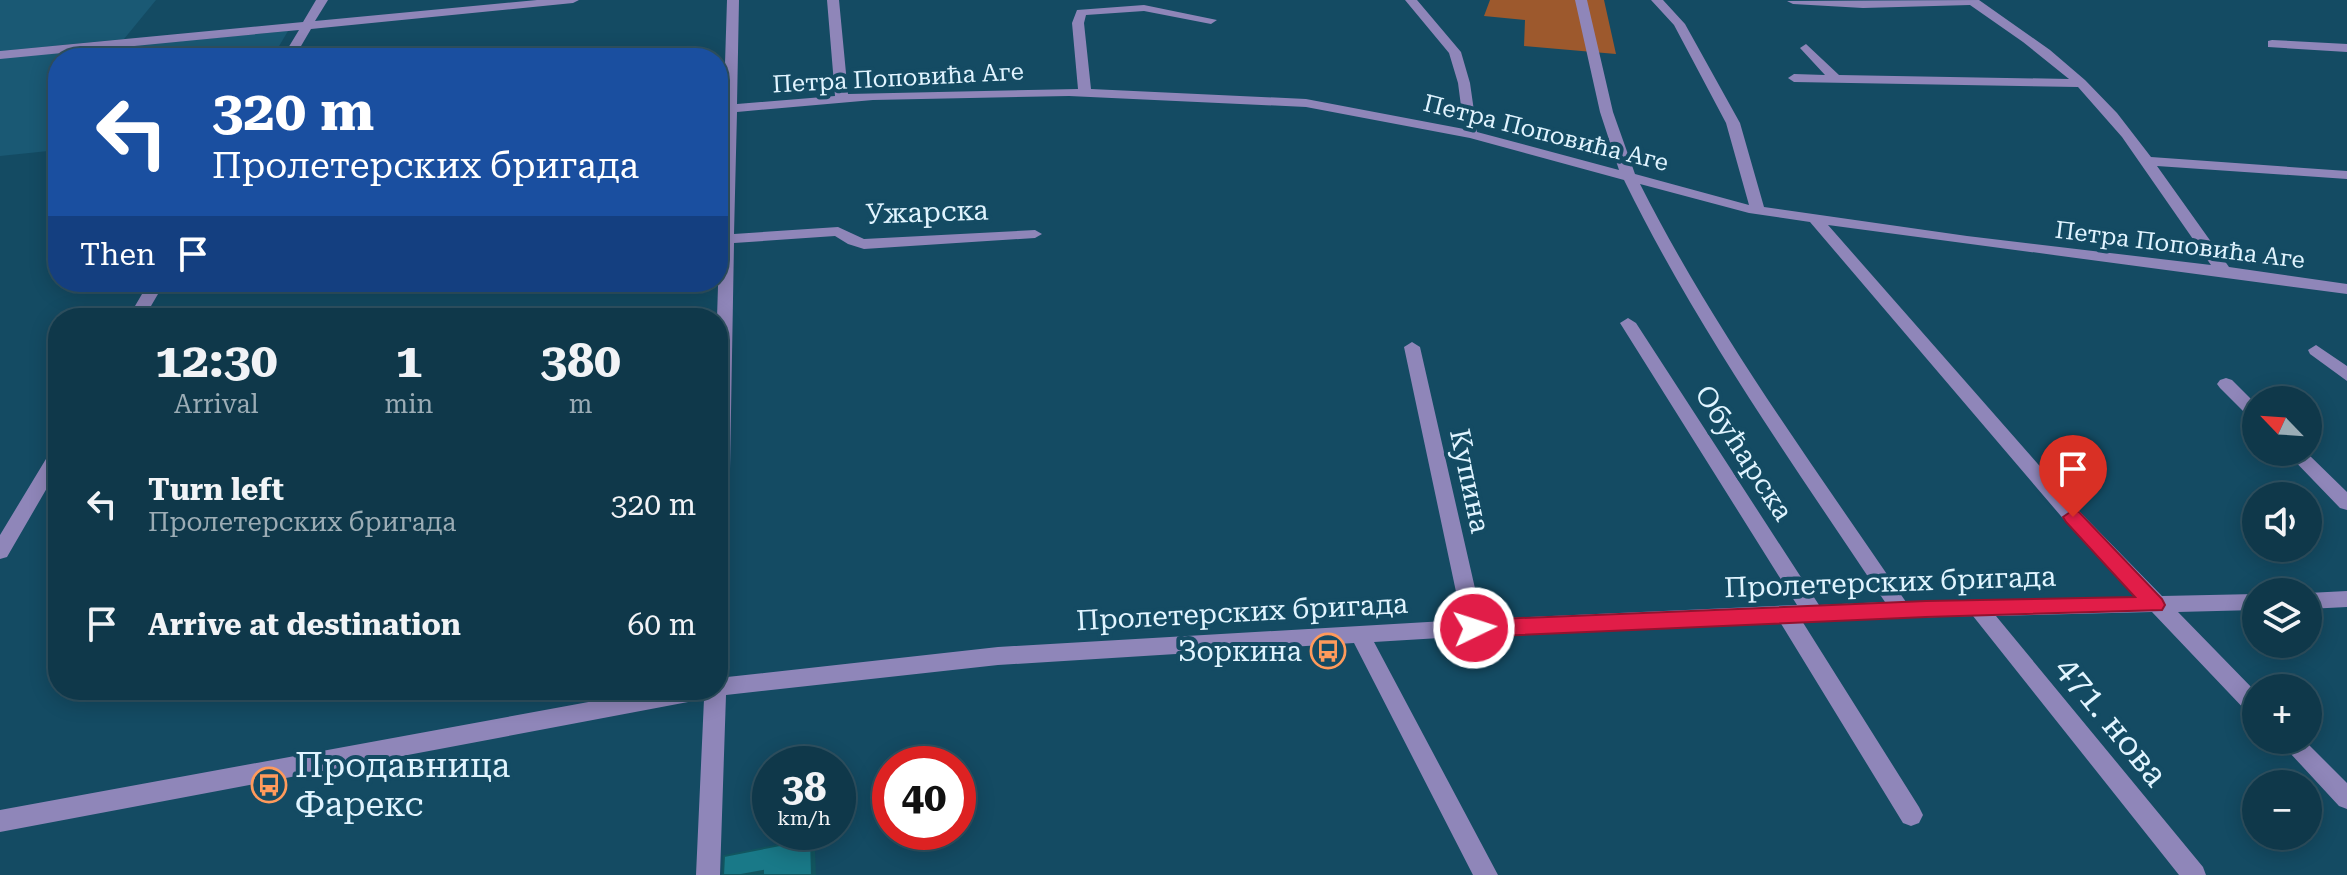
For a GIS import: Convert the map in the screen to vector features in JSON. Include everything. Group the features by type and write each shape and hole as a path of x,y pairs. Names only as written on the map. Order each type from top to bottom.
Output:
{"street":[{"path":"294,48 322,0"},
{"path":"72,48 573,0"},
{"path":"728,270 733,0"},
{"path":"833,0 842,99"},
{"path":"1411,0 1455,52 1464,83 1471,134"},
{"path":"1581,0 1608,118 1629,175 1712,327 1901,610"},
{"path":"1657,0 1679,24 1733,123 1758,210"},
{"path":"1868,0 1890,5"},
{"path":"1793,1 1890,5 1971,0 2027,38 2081,83 2112,115 2223,270"},
{"path":"1085,93 1078,23 1081,12 1138,7 1211,20"},
{"path":"2272,44 2347,48"},
{"path":"1806,48 1835,78"},
{"path":"0,55 48,50"},
{"path":"1794,78 2081,83"},
{"name":"Петра Поповића Аге","path":"729,109 842,99 1085,93 1306,103 1471,134 1758,210 2023,248 2223,270 2347,289"},
{"path":"2147,161 2347,175"},
{"name":"Пролетерских бригада","path":"1815,219 2073,517 2155,605"},
{"name":"Ужарска","path":"729,239 838,231 864,244 1035,234"},
{"name":"Обућарска","path":"1628,323 1813,613"},
{"name":"Купина","path":"1412,347 1474,628"},
{"path":"2316,350 2347,375"},
{"path":"2226,384 2242,400"},
{"path":"2309,466 2347,503"},
{"path":"0,552 48,470"},
{"path":"2322,600 2347,599"},
{"name":"Пролетерских бригада","path":"728,688 998,656 1474,628 1901,610 2242,602"},
{"path":"2155,605 2242,692"},
{"name":"471. нова","path":"1978,608 2194,875"},
{"path":"1786,614 1911,815"},
{"path":"1360,635 1486,875"},
{"path":"0,821 649,700"},
{"path":"708,875 716,700"},
{"path":"2303,754 2347,799"}],"shaded area":[{"path":"0,0 156,0 124,39 0,51"},
{"path":"1490,0 1604,0 1616,54 1524,46 1525,20 1484,16"},
{"path":"288,31 278,48 107,48"},
{"path":"48,54 48,151 0,156 0,58"}],"building":[{"path":"755,850 811,850 812,875 763,875 763,871 723,875 724,856"}],"place":[{"name":"Зоркина","path":"1328,651"},
{"name":"Продавница Фарекс","path":"269,785"}],"route":[{"path":"1474,628 1926,609 2155,605 2073,517"}]}
